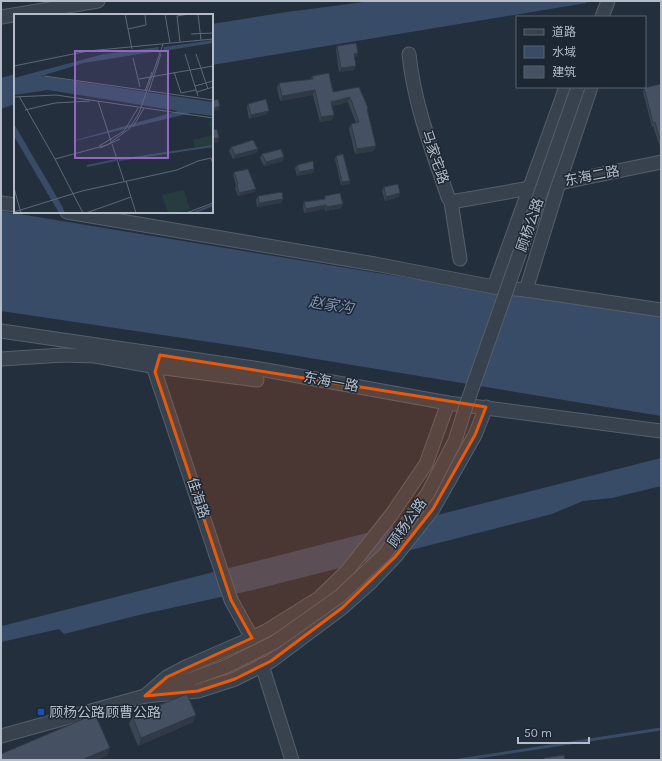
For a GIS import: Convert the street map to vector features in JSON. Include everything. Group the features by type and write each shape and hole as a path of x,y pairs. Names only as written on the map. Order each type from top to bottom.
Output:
{"street":[{"path":"19,14 98,1"},
{"path":"1,17 14,15"},
{"name":"马家宅路","path":"409,54 412,78 419,108 448,197 451,202 460,259"},
{"path":"494,286 566,88"},
{"name":"顾杨公路","path":"1,736 145,696 227,666 275,642 340,596 385,554 428,493 455,441 467,402 578,88"},
{"path":"526,290 591,88"},
{"name":"东海二路","path":"451,202 559,183 661,162"},
{"path":"1,203 14,205"},
{"path":"73,213 375,264 494,286 661,310"},
{"name":"东海一路","path":"1,331 159,361 260,369 448,402 661,431"},
{"path":"1,359 63,355 159,361 257,380"},
{"name":"佳海路","path":"159,361 155,372 158,381 232,600 252,638"},
{"path":"145,696 167,677 188,666 252,638 319,598 347,571 392,514 426,464 448,402"},
{"path":"145,696 198,691 235,678 271,661 342,608 369,584 395,557 433,509 475,435 486,407"},
{"path":"262,665 292,760"}],"highlighted area":[{"path":"160,355 486,407 475,435 433,509 395,557 342,608 271,661 235,679 198,691 145,696 167,677 252,638 231,600 155,372"}],"water":[{"path":"372,1 587,1 586,3 213,65 213,24"},
{"path":"14,74 14,104 1,109 1,78"},
{"name":"赵家沟","path":"1,211 517,296 661,315 661,416 250,348 1,311"},
{"path":"661,458 661,486 612,498 583,501 552,514 253,590 139,615 64,634 59,629 1,642 2,626"}],"building":[{"path":"356,43 358,53 354,54 356,66 341,68 337,46"},
{"path":"329,73 333,92 359,87 368,108 376,146 357,149 351,124 359,122 350,97 331,102 334,115 321,117 315,90 282,96 279,83 313,79 312,76"},
{"path":"661,84 661,143 655,122 653,123 644,88"},
{"path":"218,99 220,106 213,109 213,101"},
{"path":"266,99 269,111 251,115 248,104"},
{"path":"217,129 219,138 213,139 213,130"},
{"path":"253,140 258,149 235,155 231,147"},
{"path":"281,149 284,157 266,162 262,154"},
{"path":"343,154 350,181 342,182 336,156"},
{"path":"313,161 314,169 299,172 297,165"},
{"path":"248,169 256,189 239,193 234,172"},
{"path":"398,184 400,193 386,197 384,187"},
{"path":"282,192 283,199 259,203 258,196"},
{"path":"340,193 343,204 327,207 326,205 306,209 304,202 325,199 325,196"},
{"path":"187,694 196,715 141,738 132,716"},
{"path":"95,714 110,748 82,760 1,760 1,754"},
{"path":"564,755 565,760 544,760 544,758"}],"waterway":[{"path":"459,760 661,729"}],"place":[{"name":"顾杨公路顾曹公路","path":"41,712"}]}
